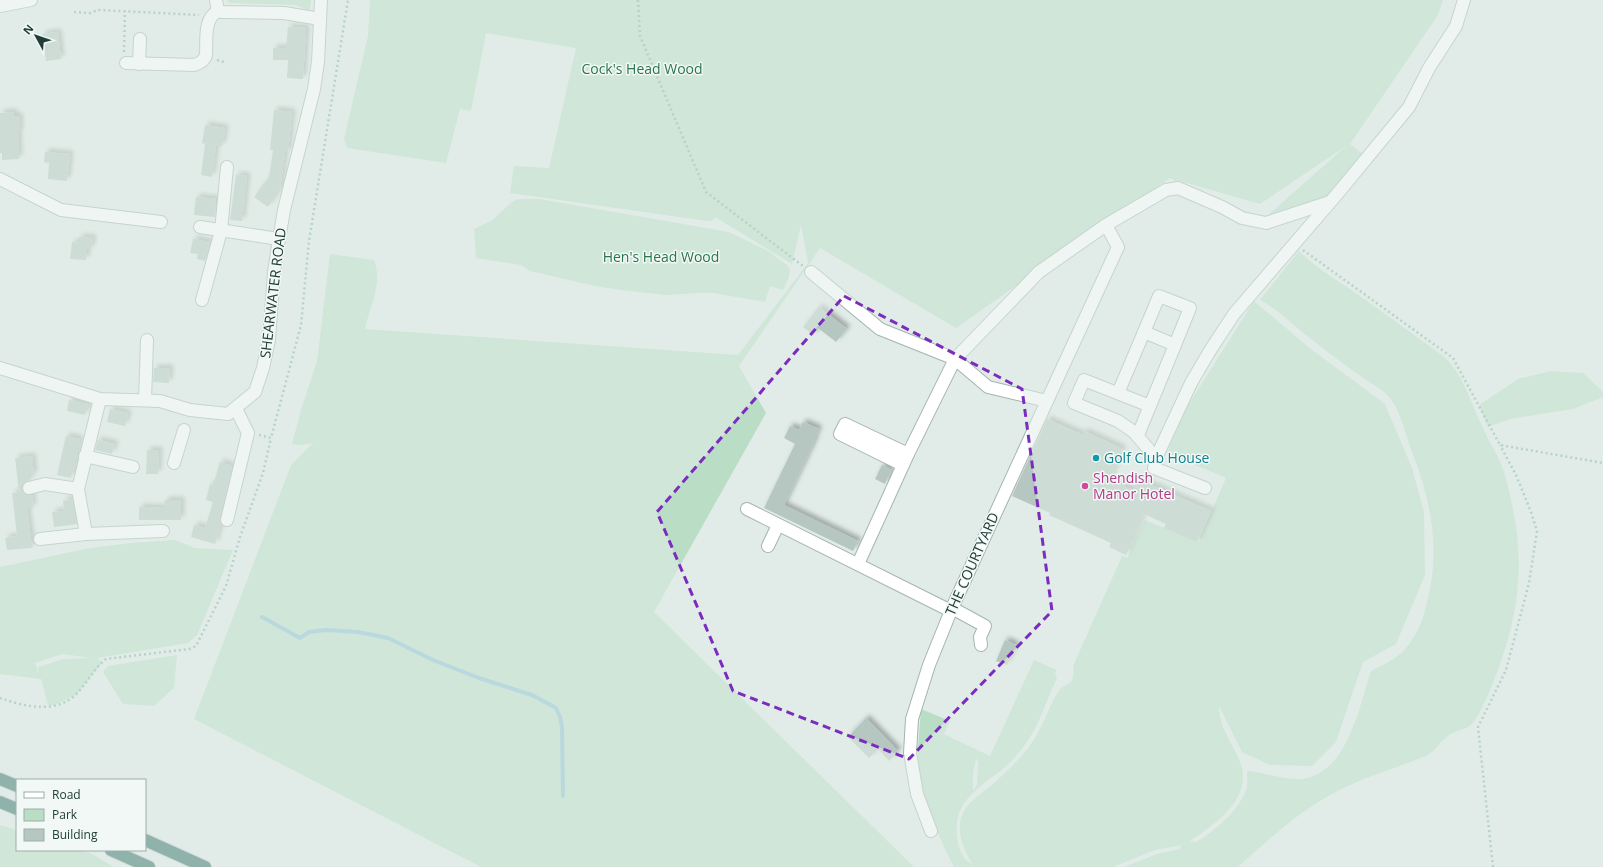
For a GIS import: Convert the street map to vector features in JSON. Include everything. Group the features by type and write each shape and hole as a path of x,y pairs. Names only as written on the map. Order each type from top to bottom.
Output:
{"highway":[{"path":"0,779 16,786"},
{"path":"0,802 16,809"},
{"path":"146,840 205,867"},
{"path":"113,851 149,867"}],"street":[{"path":"0,6 31,0"},
{"name":"SHEARWATER ROAD","path":"0,368 100,399 160,401 190,410 228,414 255,392 263,368 269,340 274,272 284,210 314,89 318,62 321,0"},
{"path":"1205,488 1154,468 1156,458 1191,383 1234,314 1330,202 1408,107 1429,68 1456,26 1464,0"},
{"path":"124,59 139,64 194,65 205,59 208,21 217,6 284,13 320,19"},
{"path":"139,64 140,39"},
{"path":"202,300 222,230 227,167"},
{"path":"0,179 62,210 161,222"},
{"path":"858,564 905,459 955,359 1039,272 1106,225 1166,190 1178,188 1222,207 1242,218 1266,223 1330,202"},
{"name":"THE COURTYARD","path":"931,831 917,794 910,753 912,719 929,665 951,609 1118,247 1106,225"},
{"path":"200,227 279,239"},
{"path":"811,272 880,329 955,359 988,387 1046,401"},
{"path":"1118,393 1159,296 1190,308 1138,435"},
{"path":"1144,332 1175,344"},
{"path":"145,400 147,340"},
{"path":"1150,406 1084,380 1074,403 1118,422 1138,435 1156,458"},
{"path":"86,534 78,489 100,399"},
{"path":"228,520 248,433 236,409"},
{"path":"174,464 190,410"},
{"path":"86,456 133,467"},
{"path":"28,488 45,484 78,489"},
{"path":"747,509 985,626 980,637 981,645"},
{"path":"768,546 778,525"},
{"path":"40,539 86,534 163,531"}],"path":[{"path":"0,698 40,708 60,705 74,696 98,665 106,659 189,649 196,646 226,586 240,537 263,473 301,325 309,242 348,0"},
{"path":"638,0 640,36 706,192 811,272"},
{"path":"74,12 90,13 98,10 206,16"},
{"path":"124,59 125,11"},
{"path":"213,55 218,61 224,62"},
{"path":"1294,244 1453,358 1516,475 1531,512 1537,531 1529,583 1506,670 1478,727 1493,867"},
{"path":"248,433 271,438"},
{"path":"1500,445 1603,463"}],"highlighted area":[{"path":"844,296 1022,389 1052,611 909,759 733,691 657,512"}],"green space":[{"path":"227,0 311,0 310,10 308,11 296,5 230,3"},
{"name":"Cock's Head Wood","path":"370,0 1443,0 1438,15 1350,144 1363,154 1338,193 1261,220 1190,190 1170,178 956,328 820,248 739,366 766,413 654,612 914,867 481,867 194,719 291,465 313,443 300,445 292,444 317,361 330,254 374,260 377,278 375,294 365,329 738,355 808,263 801,225 792,264 715,217 712,221 707,221 510,193 514,166 549,168 576,48 486,33 471,111 460,109 446,163 347,148 344,139 368,36","holes":["1346,146 1267,216 1232,207 1176,180 1260,204"]},
{"name":"Hen's Head Wood","path":"518,199 540,199 729,232 768,251 787,265 790,270 789,277 783,290 770,286 765,302 713,293 666,295 621,290 595,286 530,271 521,265 476,258 474,229 491,221 512,202"},
{"path":"1299,251 1322,270 1441,355 1451,364 1461,379 1484,432 1503,469 1515,519 1518,543 1519,566 1514,614 1500,664 1480,712 1470,726 1449,735 1426,756 1343,788 1319,802 1283,828 1238,867 1124,867 1157,854 1180,849 1181,845 1155,850 1113,867 974,867 973,865 972,867 954,867 935,827 919,771 918,756 921,709 950,721 944,734 990,756 1034,660 1057,670 1055,674 1057,678 1032,735 1017,755 969,797 962,806 958,816 958,842 964,858 972,864 964,849 961,839 960,828 964,812 973,800 998,779 1024,753 1038,733 1054,698 1061,688 1072,681 1074,673 1073,666 1122,556 1127,558 1145,520 1198,542 1226,478 1167,453 1185,410 1254,301 1311,349 1385,404 1412,468 1424,512 1425,575 1396,644 1363,662 1336,742 1312,766 1270,765 1242,752 1219,706 1223,728 1242,766 1242,784 1239,795 1226,813 1190,841 1196,842 1203,838 1232,813 1243,798 1246,790 1247,771 1301,779 1317,774 1330,765 1341,752 1349,736 1371,671 1400,654 1409,645 1419,628 1424,615 1431,583 1433,564 1432,526 1429,507 1419,470 1398,410 1383,391 1344,364 1276,310 1260,300","holes":["976,759 978,762 977,785 973,791 973,772"]},
{"path":"1551,371 1583,373 1603,392 1603,397 1573,409 1510,419 1488,427 1479,405 1518,379"},
{"path":"175,540 195,548 233,550 197,635 188,643 97,658 102,663 77,694 55,705 48,705 41,679 0,674 0,567 90,548","holes":["62,654 92,658 63,659 38,667 39,674 35,663"]},
{"path":"177,655 174,688 154,706 123,704 103,672 108,666"},
{"path":"0,825 16,830 16,851 83,851 90,853 114,867 0,867"}],"building":[{"path":"288,27 306,28 303,79 287,78 288,60 273,60 273,48 286,48"},
{"path":"58,32 61,59 46,61 42,34"},
{"path":"274,110 292,112 288,152 285,152 280,190 268,207 254,197 269,177 273,150 270,150"},
{"path":"14,112 14,116 19,116 19,159 2,160 2,153 0,153 0,113"},
{"path":"205,125 225,128 222,146 216,146 212,177 201,175 205,144 202,143"},
{"path":"45,152 70,154 67,181 48,179 49,163 44,162"},
{"path":"236,175 247,176 242,221 230,220"},
{"path":"196,197 216,199 215,217 194,215"},
{"path":"79,237 93,238 91,249 87,249 86,260 70,259 72,242 79,243"},
{"path":"193,239 210,242 205,261 197,259 198,254 190,253"},
{"path":"819,307 847,329 836,342 818,328 813,335 803,327"},
{"path":"154,368 170,368 169,383 153,382"},
{"path":"69,400 88,404 85,415 67,411"},
{"path":"110,409 128,413 125,426 107,422"},
{"name":"Shendish Manor Hotel","path":"1047,419 1083,435 1084,431 1123,449 1110,480 1133,490 1138,479 1211,511 1197,542 1164,528 1166,524 1144,514 1126,555 1109,547 1111,543 1049,515 1050,513 1012,496"},
{"path":"803,422 819,429 784,505 858,541 853,551 764,508 795,444 784,438 790,426 799,430"},
{"path":"66,436 80,439 71,478 57,475"},
{"path":"98,440 115,444 112,454 95,450"},
{"path":"147,450 159,450 158,474 146,474"},
{"path":"32,456 34,475 30,476 30,480 24,483 22,489 27,495 32,495 33,508 27,508 32,548 7,550 5,538 17,536 12,493 19,492 15,458"},
{"path":"220,462 232,466 220,518 221,524 215,544 191,537 194,525 205,528 213,502 206,500 210,484 213,485"},
{"path":"882,465 891,470 885,484 875,479"},
{"path":"72,499 77,524 54,527 52,512 64,511 63,501"},
{"path":"165,500 181,500 181,520 139,520 139,507 164,508"},
{"path":"1005,640 1016,645 1007,665 996,661"},
{"path":"866,718 898,751 889,761 878,749 869,758 848,737"}],"waterway":[{"path":"262,617 300,638 309,632 326,630 358,632 388,638 433,660 479,678 532,695 556,708 562,727 563,796"}],"place":[{"name":"Golf Club House","path":"1096,458"},
{"name":"Shendish Manor Hotel","path":"1085,486"}]}
